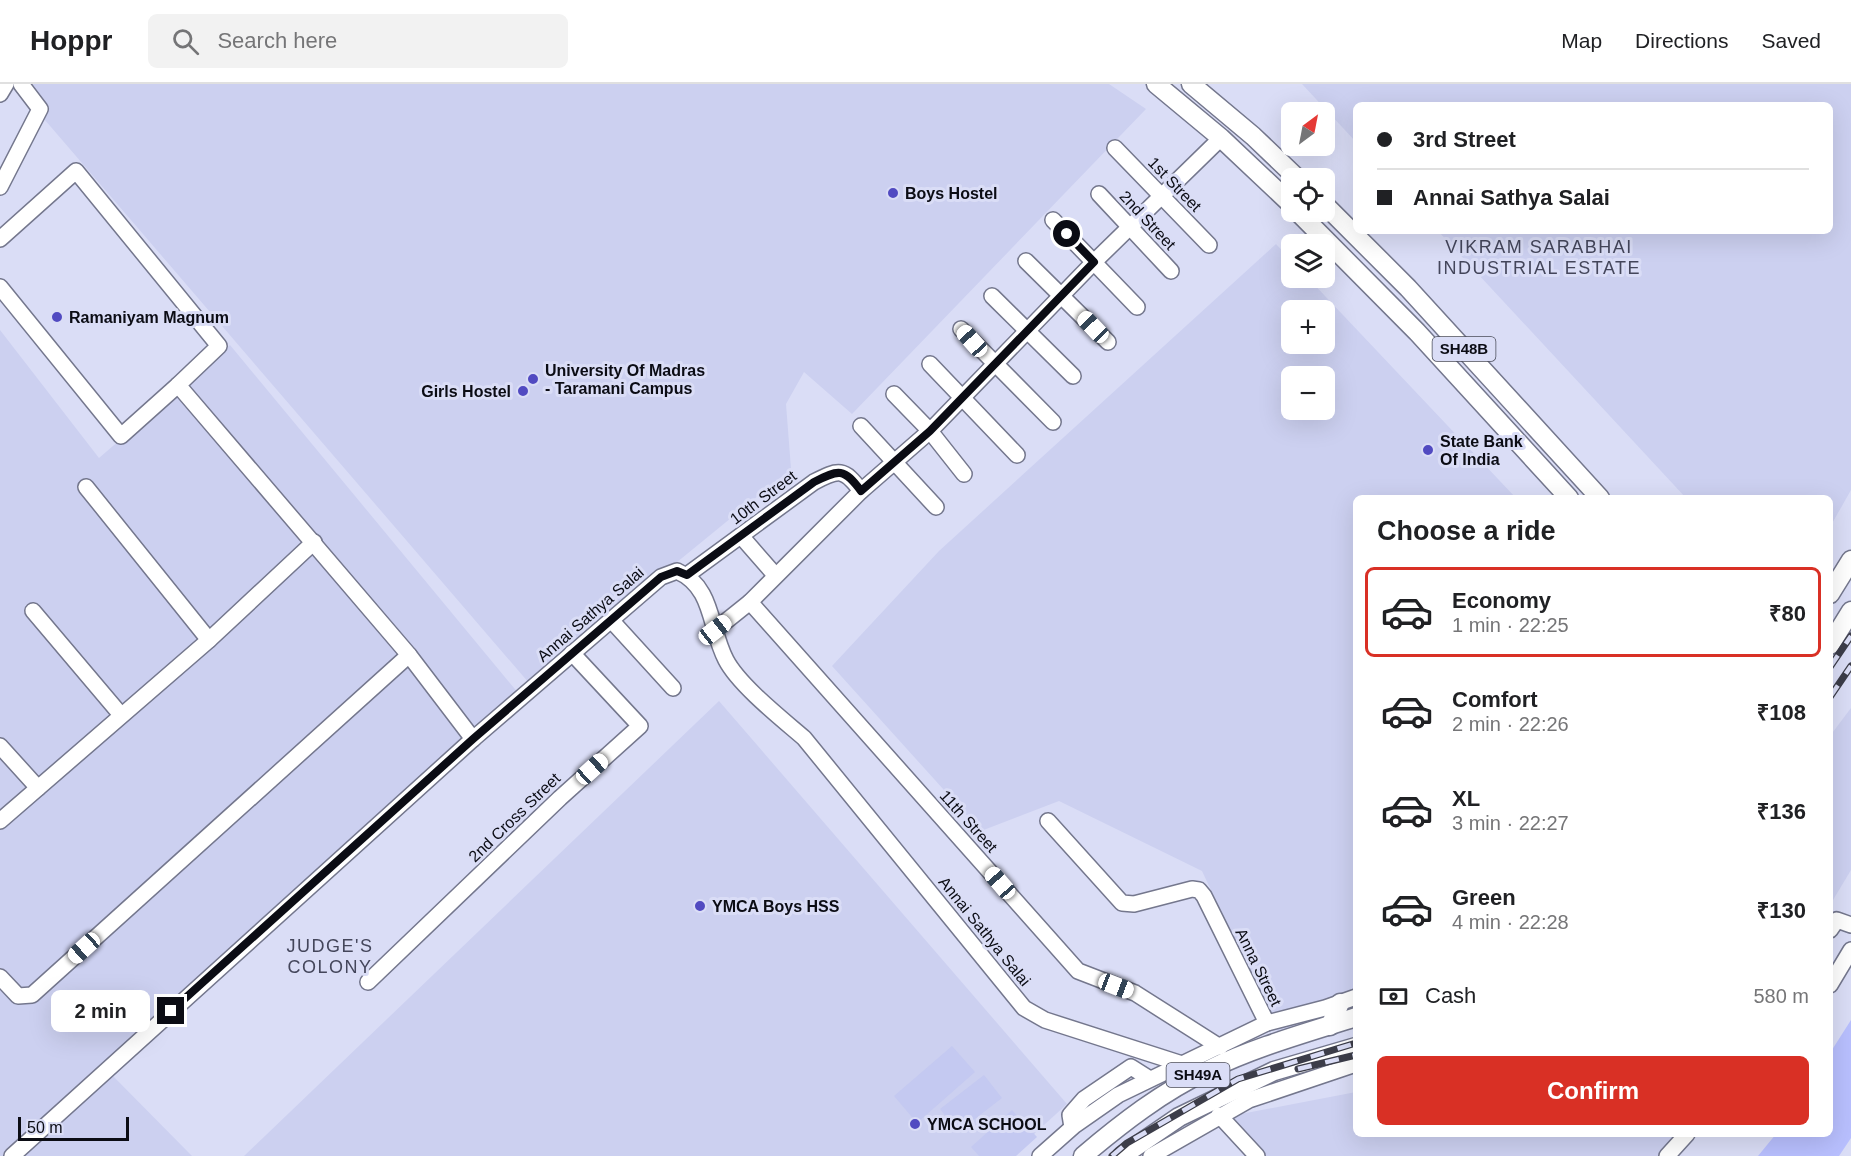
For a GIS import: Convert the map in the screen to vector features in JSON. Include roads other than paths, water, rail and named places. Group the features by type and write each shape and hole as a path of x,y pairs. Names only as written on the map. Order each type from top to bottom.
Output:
{"main road":[{"path":"1156,84 1221,138 1281,195"},
{"path":"1191,84 1253,136 1287,168"},
{"name":"SH48B","path":"1335,215 1353,233"},
{"name":"SH48B","path":"1308,222 1417,332 1566,495"},
{"name":"SH48B","path":"1354,234 1408,288 1597,495"},
{"path":"1833,587 1851,560"},
{"path":"1833,640 1851,611"},
{"path":"1330,1026 1348,1000"},
{"name":"SH49A","path":"1083,1156 1150,1103 1206,1071 1265,1047 1353,1018"},
{"name":"SH49A","path":"1122,1156 1179,1117 1216,1108 1274,1071 1353,1048"},
{"path":"1216,1108 1239,1105"}],"street":[{"path":"0,94 6,84"},
{"path":"0,187 40,109 21,84"},
{"path":"715,630 750,602 774,575 861,491 930,431 1094,262 1221,138"},
{"name":"1st Street","path":"1115,148 1209,245"},
{"path":"0,239 76,171 219,346 121,436 0,287"},
{"name":"2nd Street","path":"1099,194 1171,271"},
{"path":"1053,220 1137,307"},
{"path":"1026,261 1063,295 1108,342"},
{"path":"992,296 1072,376"},
{"path":"961,329 994,365 1053,422"},
{"path":"930,364 1017,455"},
{"path":"178,385 409,655 473,739"},
{"path":"894,394 930,431 964,474"},
{"path":"861,426 936,507"},
{"name":"10th Street","path":"687,575 828,474 840,472 849,476 861,491"},
{"path":"86,487 209,640"},
{"path":"741,536 774,575"},
{"path":"0,821 209,640 314,542"},
{"name":"Annai Sathya Salai","path":"12,1156 473,739 661,577 677,571 687,575 699,586 726,661 767,705 804,738 1024,1008 1045,1020 1182,1064"},
{"name":"11th Street","path":"750,602 1078,971 1135,993 1220,1047"},
{"path":"33,611 121,715"},
{"path":"611,620 673,688"},
{"name":"2nd Cross Street","path":"368,982 560,798 640,726 572,653"},
{"path":"0,978 18,996 32,995 409,655"},
{"path":"0,746 38,788"},
{"name":"Anna Street","path":"1048,821 1122,903 1134,904 1192,889 1199,890 1267,1023"},
{"path":"1833,926 1837,920 1851,925"},
{"path":"1833,981 1851,950"},
{"path":"1040,1156 1072,1127 1118,1095 1267,1023 1348,1000"},
{"path":"1239,1105 1304,1079 1353,1065"},
{"path":"1151,1156 1216,1108 1257,1156"},
{"path":"1667,1156 1684,1137"}],"railway":[{"path":"1833,663 1851,636"},
{"path":"1833,693 1851,666"},
{"path":"1112,1156 1127,1143 1238,1079 1353,1044"},
{"path":"1298,1069 1353,1056"}],"place":[{"name":"Boys Hostel","path":"893,193"},
{"name":"Ramaniyam Magnum","path":"57,317"},
{"name":"University Of Madras - Taramani Campus","path":"533,379"},
{"name":"Girls Hostel","path":"523,391"},
{"name":"State Bank Of India","path":"1428,450"},
{"name":"YMCA Boys HSS","path":"700,906"},
{"name":"YMCA SCHOOL","path":"915,1124"}],"district":[{"name":"VIKRAM SARABHAI INDUSTRIAL ESTATE","path":"1539,258"},
{"name":"JUDGE'S COLONY","path":"330,956"}]}
